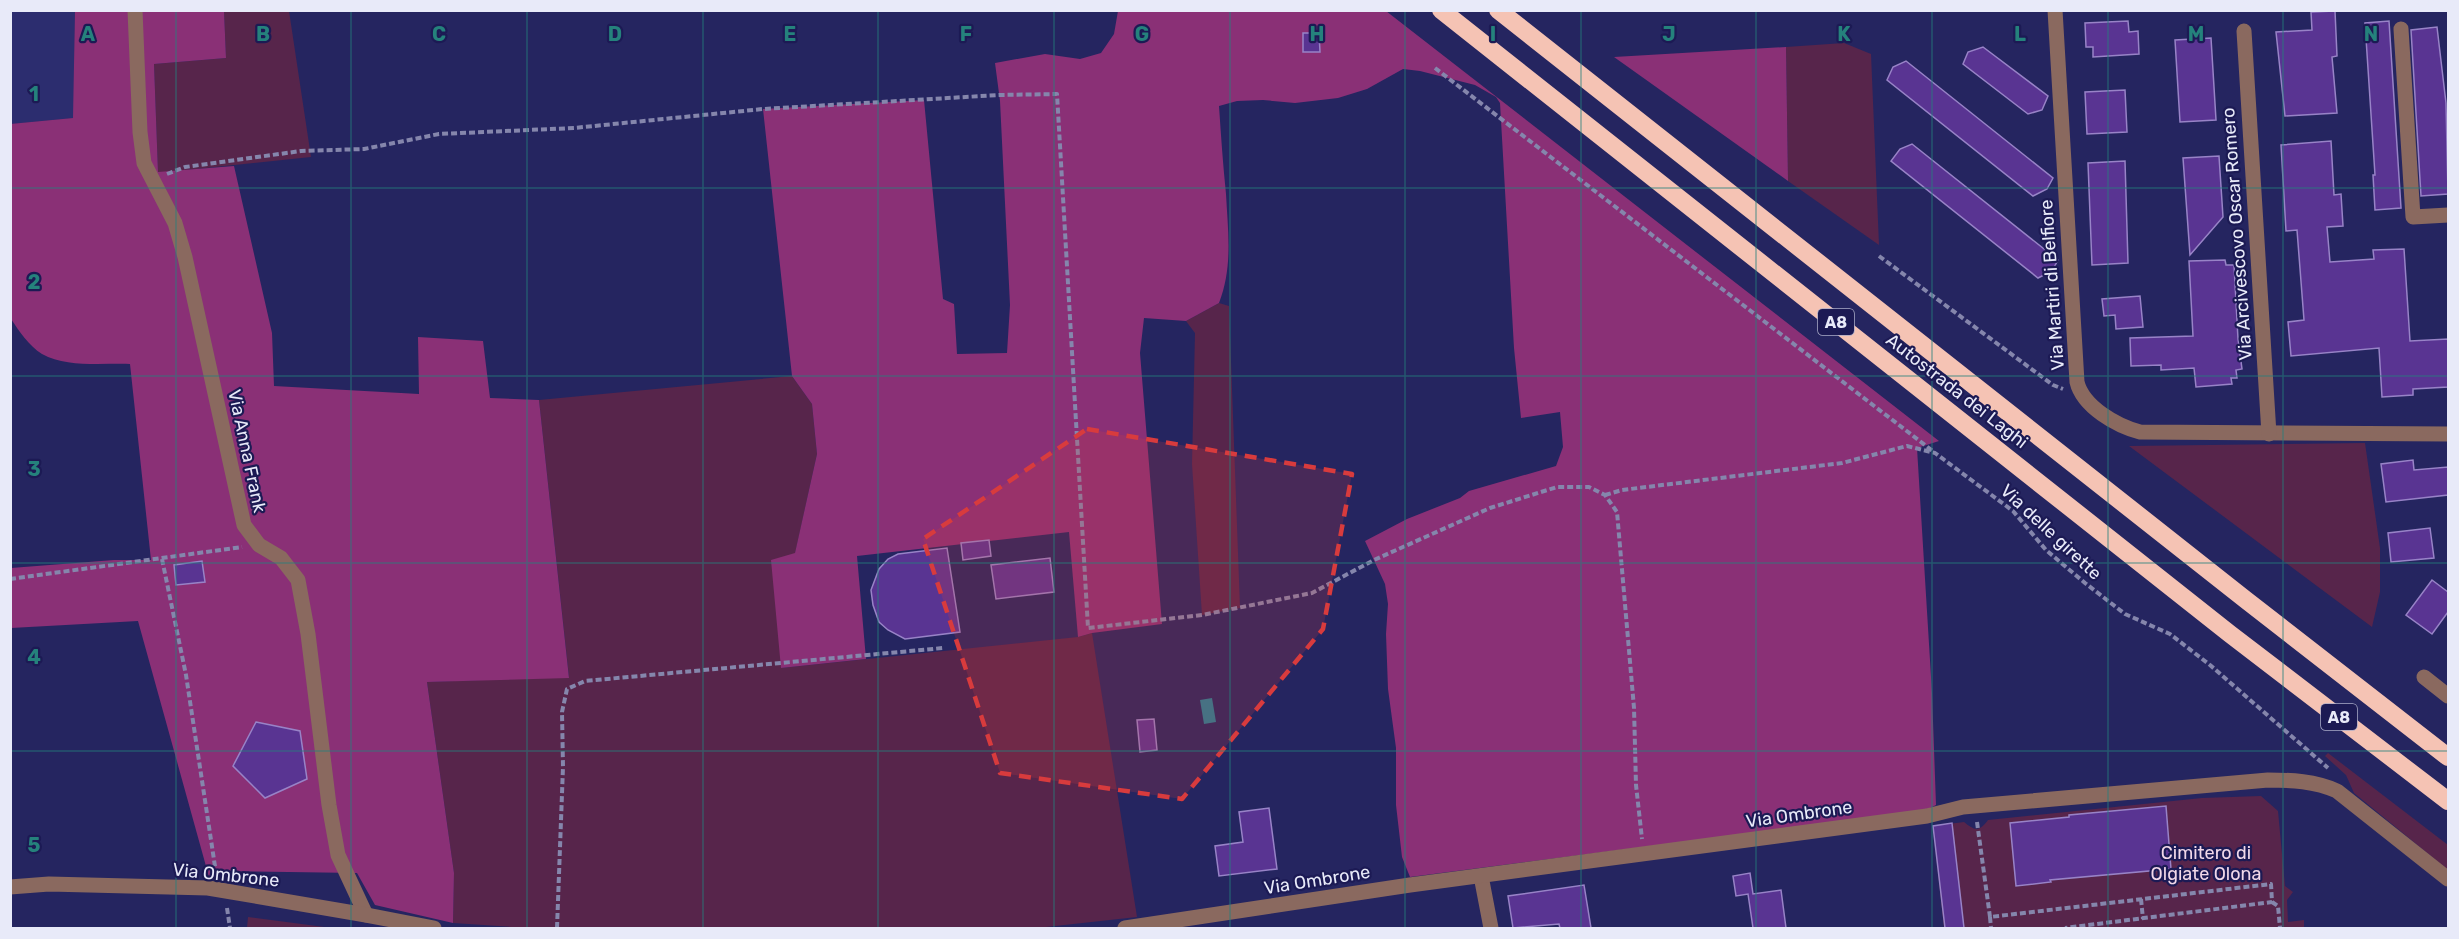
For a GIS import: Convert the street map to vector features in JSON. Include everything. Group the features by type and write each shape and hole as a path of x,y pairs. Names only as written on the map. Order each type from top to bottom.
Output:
{"highway":[{"name":"Autostrada dei Laghi","path":"1441,10 2211,619 2448,801"},
{"name":"Autostrada dei Laghi","path":"1498,10 2448,757"}],"street":[{"name":"Via Anna Frank","path":"135,10 140,132 144,163 175,223 185,257 244,525 260,545 280,558 298,580 308,634 329,805 338,855 366,915"},
{"name":"Via Martiri di Belfiore","path":"2055,10 2080,392 2087,401 2124,427 2140,432 2448,434"},
{"path":"2401,29 2413,217 2448,215"},
{"name":"Via Arcivescovo Oscar Romero","path":"2244,31 2270,434"},
{"path":"2424,677 2448,696"},
{"name":"Via Ombrone","path":"1125,928 1481,876 1927,816 1951,809 2268,780 2314,783 2326,786 2348,798 2448,879"},
{"path":"1481,876 1491,928"},
{"name":"Via Ombrone","path":"10,886 49,884 208,888 435,928"}],"path":[{"path":"1435,68 1935,453"},
{"path":"153,180 184,167 302,152 364,149 439,134 573,128 763,109 999,95 1057,94 1088,628 1202,615 1312,593 1374,560 1490,508 1557,487 1589,487 1605,495 1617,512 1634,708 1636,785 1643,855"},
{"path":"1879,256 2053,385 2080,392"},
{"name":"Via delle girette","path":"1605,495 1622,490 1842,463 1907,446 1935,453 2013,511 2046,550 2125,614 2170,634 2210,665 2333,773 2348,798"},
{"path":"10,579 260,545"},
{"path":"162,559 186,675 214,871 226,891"},
{"path":"556,928 563,767 562,712 567,689 585,681 943,648"},
{"path":"1976,806 1991,928"},
{"path":"1990,917 2271,884 2272,902"},
{"path":"2141,899 2143,919"},
{"path":"2066,928 2272,902 2278,906 2280,928"},
{"path":"2133,920 2134,928"}],"highlighted area":[{"path":"1087,429 1352,474 1323,629 1182,799 1000,773 923,539"}],"shaded area":[{"path":"11,11 75,11 74,118 11,124"},
{"path":"75,11 224,11 226,58 154,64 158,172 234,166 272,333 274,386 419,394 418,337 483,341 490,398 539,400 569,678 427,682 454,873 453,923 375,905 357,873 225,871 209,877 138,621 11,628 11,568 114,560 151,560 130,364 74,363 52,358 33,347 11,319 10,124 73,118"},
{"path":"1118,11 1386,11 1939,441 1917,448 1932,693 1936,805 1924,811 1410,877 1402,857 1396,805 1396,748 1388,689 1386,634 1388,604 1385,584 1365,541 1407,519 1460,498 1469,491 1556,466 1563,447 1560,412 1521,418 1514,348 1500,103 1496,97 1475,85 1420,71 1403,69 1367,89 1338,98 1295,103 1263,100 1237,101 1219,106 1226,194 1228,263 1219,303 1186,321 1144,318 1140,353 1162,624 1092,633 1078,637 1069,532 857,556 866,659 781,668 771,560 795,553 817,454 812,404 792,376 763,109 924,100 943,299 954,304 957,354 1007,353 1010,305 1000,101 995,63 1045,54 1080,59 1101,53 1114,34"},
{"path":"1786,47 1788,181 1614,57"}],"green space":[{"path":"224,11 289,11 311,157 158,173 154,64 226,58"},
{"path":"1844,43 1871,54 1879,245 1788,181 1786,47"},
{"path":"1219,303 1229,306 1240,608 1202,615 1192,464 1195,333 1186,321"},
{"path":"792,376 812,404 817,454 795,554 781,668 1078,637 1092,633 1137,917 1037,928 527,928 453,923 454,873 427,682 569,677 539,400"},
{"path":"2365,443 2380,548 2380,592 2372,627 2129,446"},
{"path":"2328,753 2448,845 2448,870 2354,793 2346,775 2325,756"},
{"name":"Cimitero di Olgiate Olona","path":"2261,796 2278,811 2285,886 2293,892 2287,900 2288,922 2304,920 2304,928 1944,928 1933,826 1964,822 1977,829 1988,820 2202,798"},
{"path":"248,917 332,928 247,928"}],"water":[{"path":"1212,698 1216,722 1204,724 1200,700"}],"building":[{"path":"2335,11 2337,56 2332,57 2337,113 2285,116 2276,32 2312,30 2311,12"},
{"path":"2128,21 2129,32 2138,31 2139,54 2093,57 2093,47 2086,47 2085,23"},
{"path":"2389,21 2401,208 2375,210 2373,175 2375,175 2365,23"},
{"path":"2437,27 2446,103 2448,194 2421,196 2411,30"},
{"path":"1303,33 1319,33 1320,52 1303,52"},
{"path":"2211,38 2216,120 2180,122 2175,40"},
{"path":"1983,47 2048,96 2042,110 2028,114 1963,64 1968,52"},
{"path":"1906,61 2053,178 2047,189 2033,196 1887,80 1893,67"},
{"path":"2125,90 2127,132 2087,134 2085,92"},
{"path":"2331,141 2334,195 2341,194 2343,226 2327,227 2330,262 2374,259 2373,250 2404,249 2410,341 2448,339 2448,387 2413,389 2413,395 2382,397 2379,348 2291,356 2288,322 2304,320 2297,230 2286,231 2281,145"},
{"path":"1912,144 2058,260 2052,271 2038,278 1891,161 1900,149"},
{"path":"2219,156 2223,217 2190,255 2183,158"},
{"path":"2125,161 2128,263 2092,265 2088,163"},
{"path":"2225,260 2226,265 2234,265 2242,369 2236,370 2237,378 2231,378 2232,384 2196,387 2194,368 2161,370 2161,365 2131,366 2130,338 2193,336 2189,261"},
{"path":"2140,296 2143,327 2116,329 2115,315 2104,316 2102,299"},
{"path":"2413,460 2414,470 2448,467 2448,495 2386,502 2381,464"},
{"path":"2430,528 2434,558 2391,562 2388,533"},
{"path":"989,540 991,556 963,560 961,543"},
{"path":"947,548 960,632 905,639 888,630 879,622 873,605 871,590 879,569 888,559 898,554"},
{"path":"1050,558 1054,592 996,599 991,565"},
{"path":"202,561 205,582 176,585 174,565"},
{"path":"2432,580 2448,592 2448,612 2432,634 2406,615"},
{"path":"1154,719 1157,750 1140,752 1137,720"},
{"path":"256,722 300,731 307,779 265,798 233,766"},
{"path":"2166,806 2171,869 2050,880 2051,882 2016,886 2010,823"},
{"path":"1269,808 1277,869 1219,876 1215,846 1243,842 1239,812"},
{"path":"1952,823 1964,928 1945,928 1933,826"},
{"path":"1750,873 1753,894 1781,890 1786,928 1753,928 1748,894 1736,896 1733,876"},
{"path":"1584,885 1591,928 1560,928 1559,924 1513,928 1508,896"}]}
